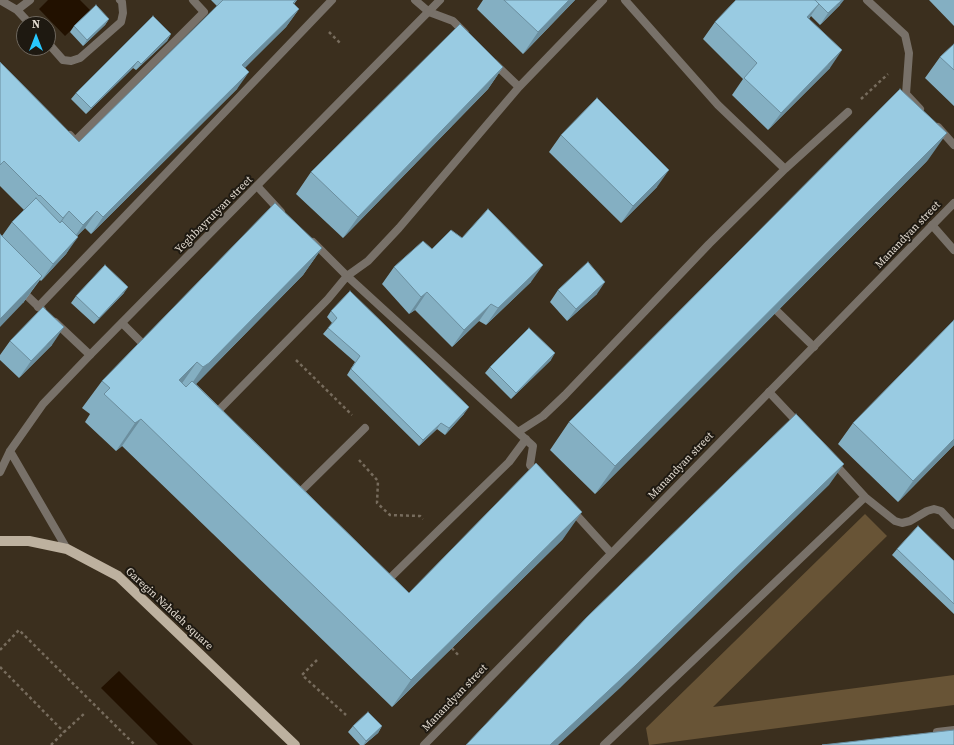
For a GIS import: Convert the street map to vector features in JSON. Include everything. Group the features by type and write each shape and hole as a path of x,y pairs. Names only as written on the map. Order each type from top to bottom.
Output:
{"main road":[{"name":"Garegin Nzhdeh square","path":"0,541 29,541 67,549 118,576 295,745"}],"street":[{"path":"0,0 17,10 23,16"},
{"path":"17,10 30,0"},
{"path":"56,52 63,60 71,61 80,58 121,22 123,13 122,2 120,0"},
{"path":"64,130 75,140 204,12 193,0"},
{"path":"38,307 332,0"},
{"path":"415,0 429,12 454,21 470,37"},
{"name":"Yeghbayrutyan street","path":"0,472 10,451 43,404 440,0"},
{"path":"216,414 328,299 347,276 368,261 399,228 518,88 604,0"},
{"path":"625,0 718,104 785,169"},
{"path":"867,0 904,35 909,53 906,94 954,145"},
{"path":"486,54 518,88"},
{"path":"518,432 543,416 565,395 704,250 785,169 848,112"},
{"path":"257,186 287,217"},
{"name":"Manandyan street","path":"424,745 954,203"},
{"path":"932,225 954,250"},
{"path":"309,239 347,276 534,446 530,465 545,481"},
{"path":"16,285 90,355"},
{"path":"778,312 814,346"},
{"path":"122,323 144,345"},
{"path":"769,392 807,434"},
{"path":"296,496 365,428"},
{"path":"380,578 385,583 509,462 526,439"},
{"path":"10,451 67,549"},
{"path":"828,457 865,497 895,521 902,523 910,521 927,511 934,509 941,511 954,525"},
{"path":"604,745 865,497"},
{"path":"565,503 611,554"},
{"path":"930,733 954,730"}],"path":[{"path":"848,112 909,53"},
{"path":"282,346 365,428"},
{"path":"346,447 378,481 376,503 390,515 420,516 438,531"},
{"path":"0,650 19,630 135,745"},
{"path":"452,648 460,656"},
{"path":"317,660 302,675 346,715"},
{"path":"0,667 64,732"},
{"path":"51,745 85,713"}],"shaded area":[{"path":"48,0 80,0 91,11 65,36 56,27 56,16 46,16 39,9"},
{"path":"865,514 887,536 713,707 954,675 954,705 649,745 646,728"},
{"path":"119,671 193,745 158,745 101,688"}],"building":[{"path":"223,0 296,0 293,3 299,9 242,65 249,72 103,217 97,211 83,225 69,211 63,218 4,161 0,165 0,62 79,142"},
{"path":"504,0 569,0 538,32"},
{"path":"736,0 815,0 819,4 807,17 842,50 781,113 744,78 757,63 715,22"},
{"path":"815,0 842,0 828,13"},
{"path":"96,5 109,19 87,40 74,26"},
{"path":"153,16 171,34 141,64 138,61 91,108 76,93"},
{"path":"460,24 503,67 358,217 311,172"},
{"path":"954,44 954,70 940,57"},
{"path":"900,89 947,133 615,466 569,422"},
{"path":"597,98 669,170 633,206 561,135"},
{"path":"36,198 60,223 62,221 78,237 53,264 12,222"},
{"path":"275,203 322,248 209,363 203,367 197,362 179,380 186,387 192,381 409,593 536,463 582,512 411,680 141,419 135,423 104,394 110,388 102,381"},
{"path":"488,209 543,265 498,308 491,304 464,330 427,292 421,297 394,267 423,241 432,249 451,230 462,238"},
{"path":"0,234 42,276 0,319"},
{"path":"588,262 605,282 576,309 558,290"},
{"path":"105,265 128,287 99,318 76,296"},
{"path":"350,291 469,407 449,428 441,423 423,440 351,369 360,356 328,328 337,318 331,311"},
{"path":"43,307 64,327 31,361 10,341"},
{"path":"954,320 954,439 913,481 853,423"},
{"path":"529,328 555,353 516,393 490,367"},
{"path":"796,414 844,464 635,666 550,745 466,745 587,617"},
{"path":"918,526 954,561 954,604 897,549"},
{"path":"368,712 382,726 366,741 353,726"},
{"path":"954,730 954,745 822,745"}]}
